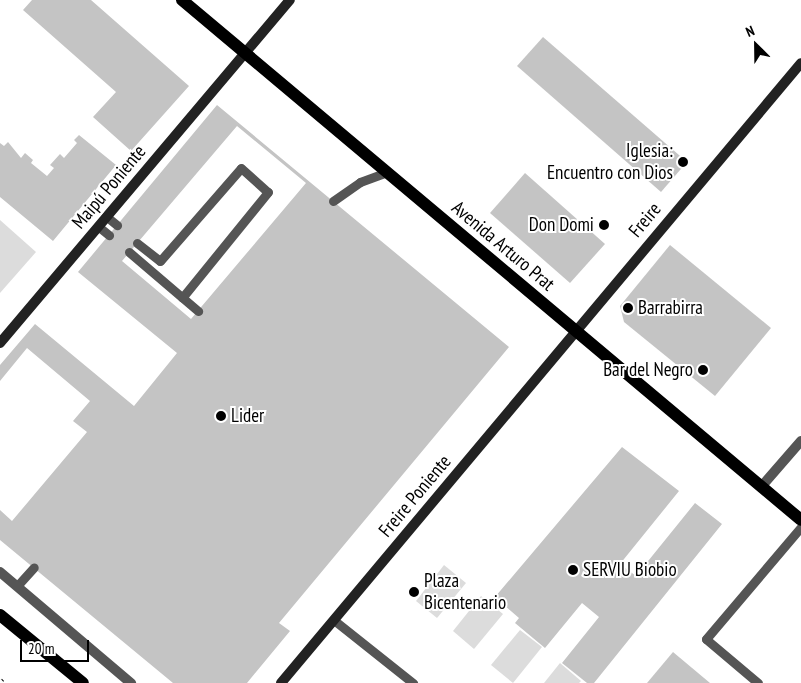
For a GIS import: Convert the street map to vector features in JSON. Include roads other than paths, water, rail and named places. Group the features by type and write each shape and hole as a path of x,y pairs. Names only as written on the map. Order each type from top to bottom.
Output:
{"main road":[{"name":"Avenida Arturo Prat","path":"182,0 801,520"},
{"name":"Maipú Poniente","path":"0,343 290,0"},
{"name":"Freire","path":"574,331 801,63"},
{"name":"Freire Poniente","path":"282,683 574,331"},
{"path":"0,615 83,683"}],"street":[{"path":"761,487 801,441"},
{"path":"0,572 131,683"}],"lane":[{"path":"137,243 160,261 241,168 268,192 182,298"},
{"path":"333,201 360,182 387,172"},
{"path":"107,217 116,225"},
{"path":"99,226 109,235"},
{"path":"129,252 198,311"},
{"path":"758,683 706,639 801,527"},
{"path":"17,586 34,568"},
{"path":"335,621 414,683"}],"place":[{"name":"Iglesia: Encuentro con Dios","path":"683,162"},
{"name":"Don Domi","path":"604,225"},
{"name":"Barrabirra","path":"628,308"},
{"name":"Bar del Negro","path":"703,370"},
{"name":"Lider","path":"221,416"},
{"name":"SERVIU Biobio","path":"573,570"},
{"name":"Plaza Bicentenario","path":"414,592"}]}
